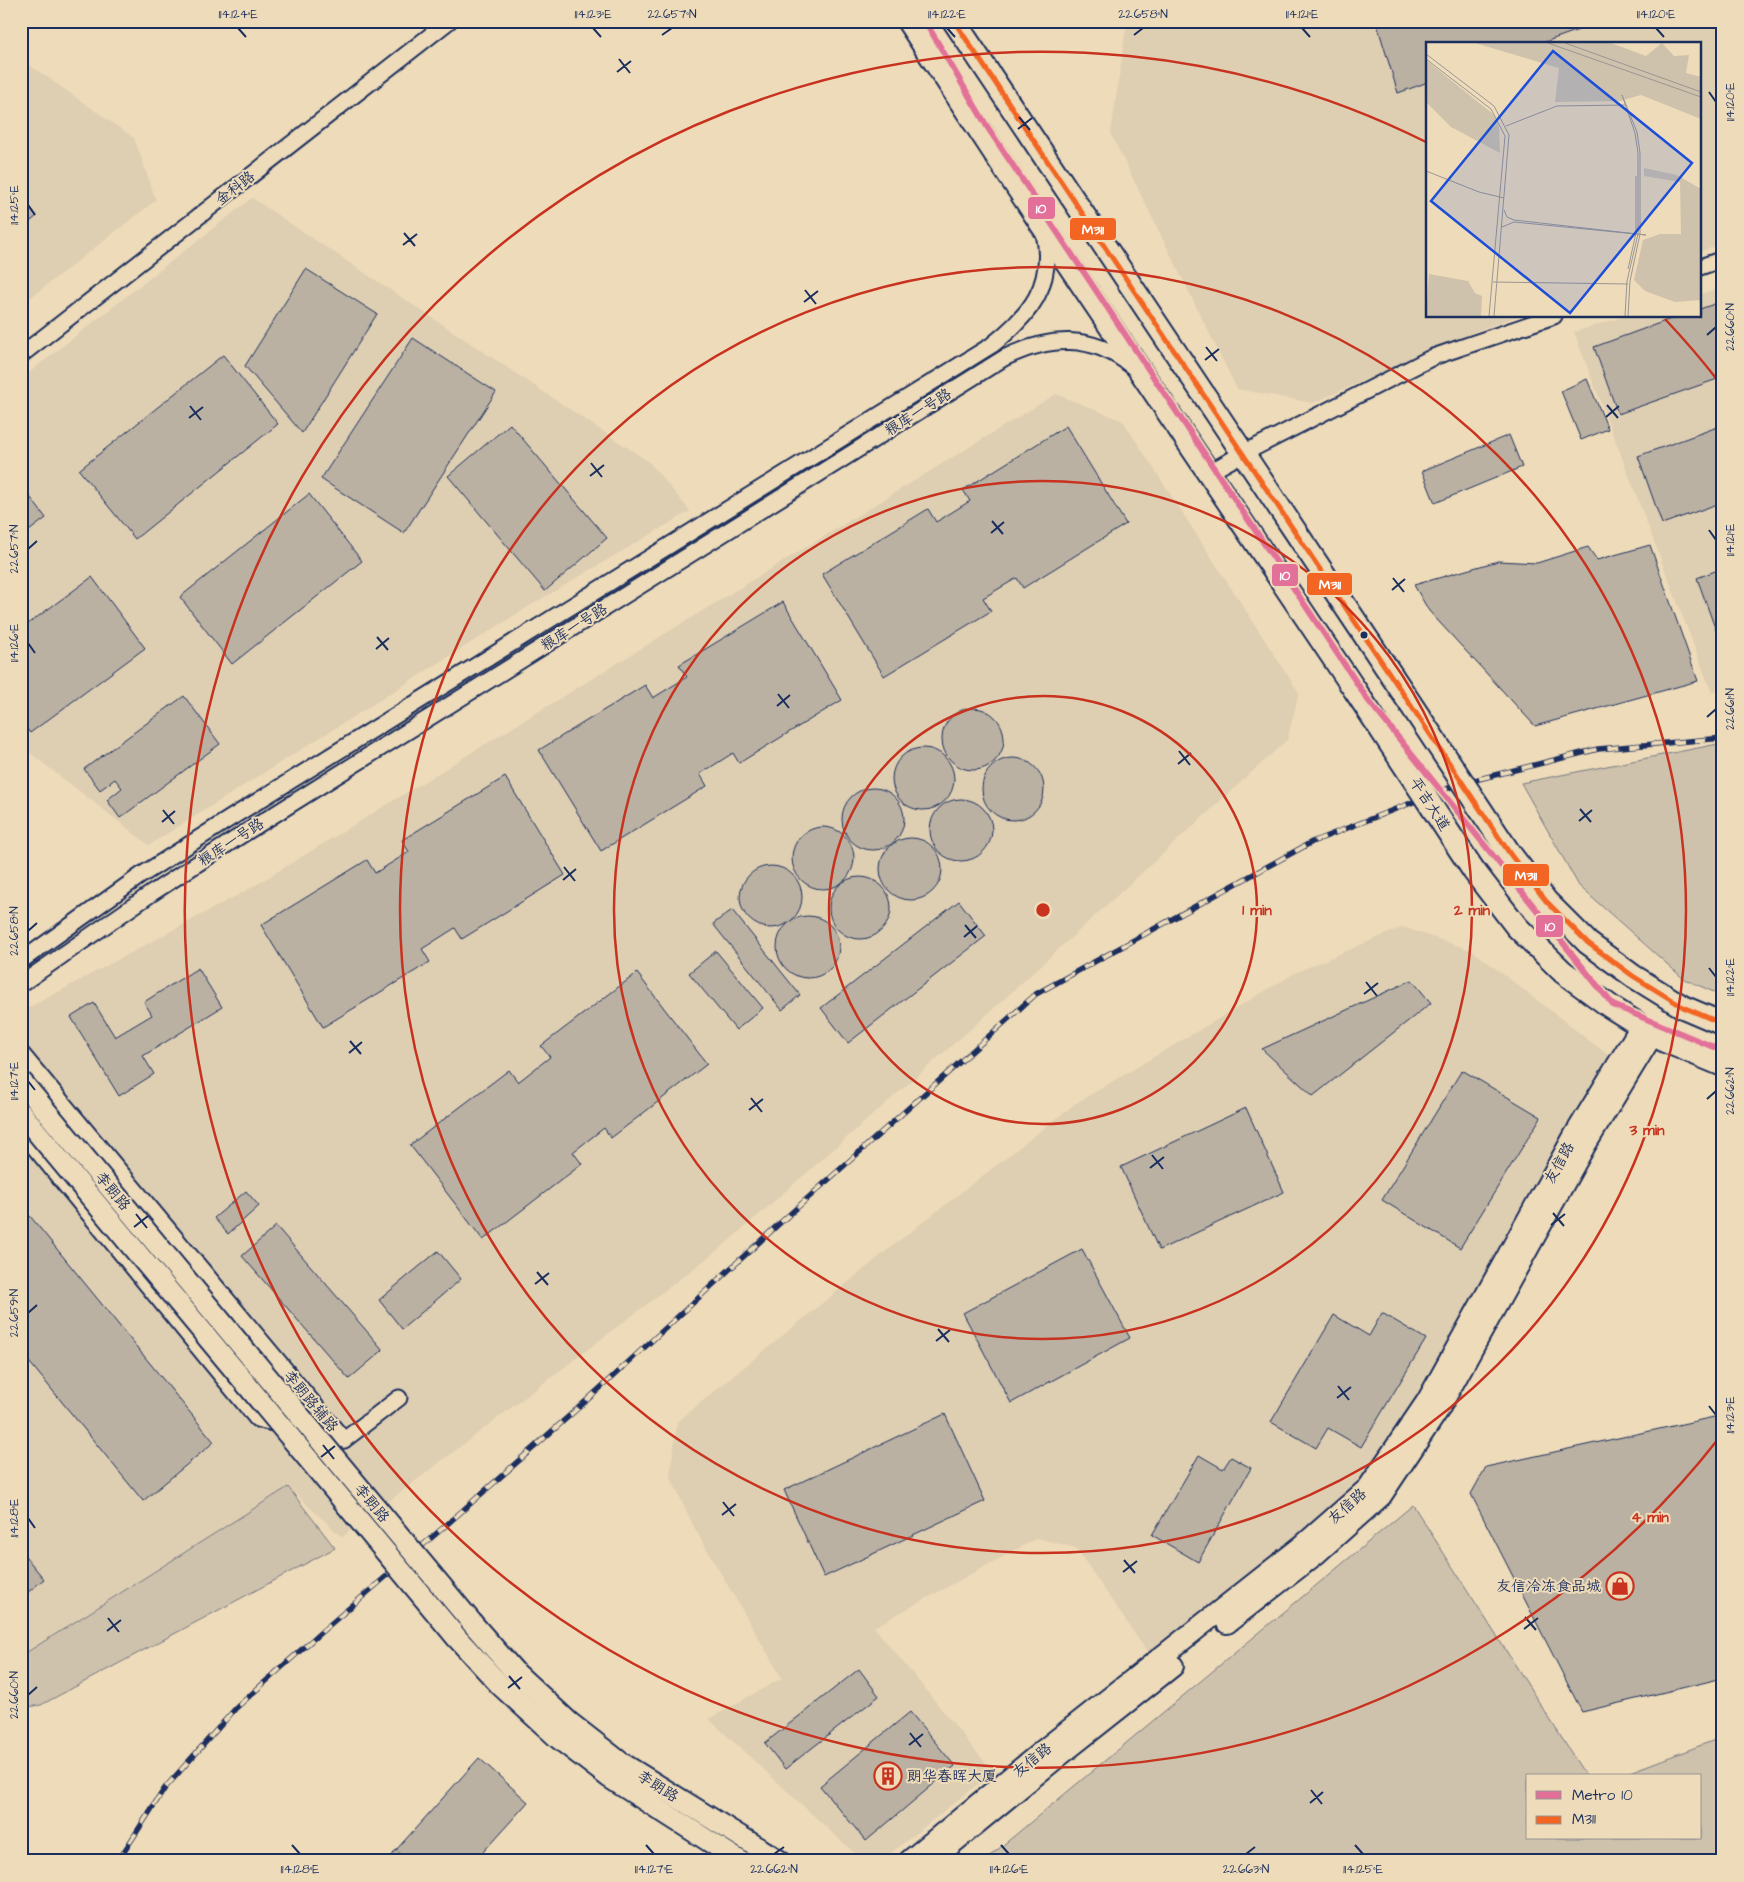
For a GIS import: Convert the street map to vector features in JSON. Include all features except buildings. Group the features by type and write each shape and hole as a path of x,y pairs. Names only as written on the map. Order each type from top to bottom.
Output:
{"main road":[{"name":"平吉大道","path":"908,21 1042,225 1210,472 1474,871 1517,927 1563,972 1611,1008 1665,1041 1723,1065"},
{"path":"954,21 1510,854 1546,901 1588,943 1633,976 1683,1007 1723,1024"}],"street":[{"name":"金科路","path":"21,355 449,21"},
{"name":"粮库一号路","path":"21,961 140,876 229,819 992,345 1014,327 1030,310 1042,287 1046,267 1047,246 1042,225"},
{"path":"1702,266 1723,259"},
{"path":"1210,472 1433,357 1548,318"},
{"name":"粮库一号路","path":"21,984 152,892 248,830 1004,358 1025,348 1041,344 1074,342 1100,347 1123,358 1143,375"},
{"name":"友信路","path":"909,1861 1041,1752 1303,1545 1368,1488 1427,1401 1574,1136 1647,1030"},
{"name":"友信路","path":"931,1861 1061,1754 1316,1554 1381,1496 1439,1409 1582,1153 1647,1030"},
{"name":"李朗路辅路","path":"21,1053 344,1440"},
{"name":"李朗路","path":"21,1081 466,1617 514,1671 570,1723 620,1762 780,1861"},
{"name":"李朗路","path":"21,1113 456,1638 500,1685 558,1738 610,1778 740,1861"},
{"name":"李朗路辅路","path":"21,1131 257,1419 344,1440"},
{"path":"344,1440 399,1398"}],"shaded area":[{"path":"1127,21 1723,21 1723,244 1702,251 1702,42 1426,42 1426,318 1512,318 1476,331 1313,403 1237,389 1111,134"},
{"path":"21,59 134,138 156,200 21,305"},
{"path":"252,198 649,462 690,511 531,605 149,845 21,746 21,379"},
{"path":"1723,288 1723,689 1712,693 1574,332 1620,318 1702,318 1702,293"},
{"path":"1056,394 1123,421 1299,693 1287,740 981,1020 723,1246 342,1537 288,1487 21,1656 21,1012 251,888"},
{"path":"1723,743 1723,996 1684,979 1579,886 1521,783"},
{"path":"1403,927 1473,951 1608,1055 1613,1070 1368,1490 1152,1659 1076,1548 1037,1538 874,1627 993,1772 881,1861 863,1861 709,1719 782,1678 695,1529 670,1476 677,1422 895,1244 1075,1104 1297,972"},
{"path":"288,1487 335,1548 41,1705 21,1708 21,1656"},
{"path":"1413,1505 1585,1774 1526,1774 1526,1840 1702,1840 1702,1774 1624,1774 1723,1737 1723,1861 984,1861"}],"railway":[{"path":"118,1861 165,1788 236,1708 586,1401 780,1223 1036,994 1312,842 1459,784 1598,749 1723,738"}],"metro line":[{"name":"10","path":"925,21 988,128 1368,700 1613,1005 1723,1051"}],"transit line":[{"name":"M311","path":"954,21 1510,854 1546,901 1588,943 1633,976 1683,1007 1723,1024"}],"place":[{"name":"友信冷冻食品城","path":"1620,1586"},
{"name":"朗华春晖大厦","path":"888,1776"}]}
